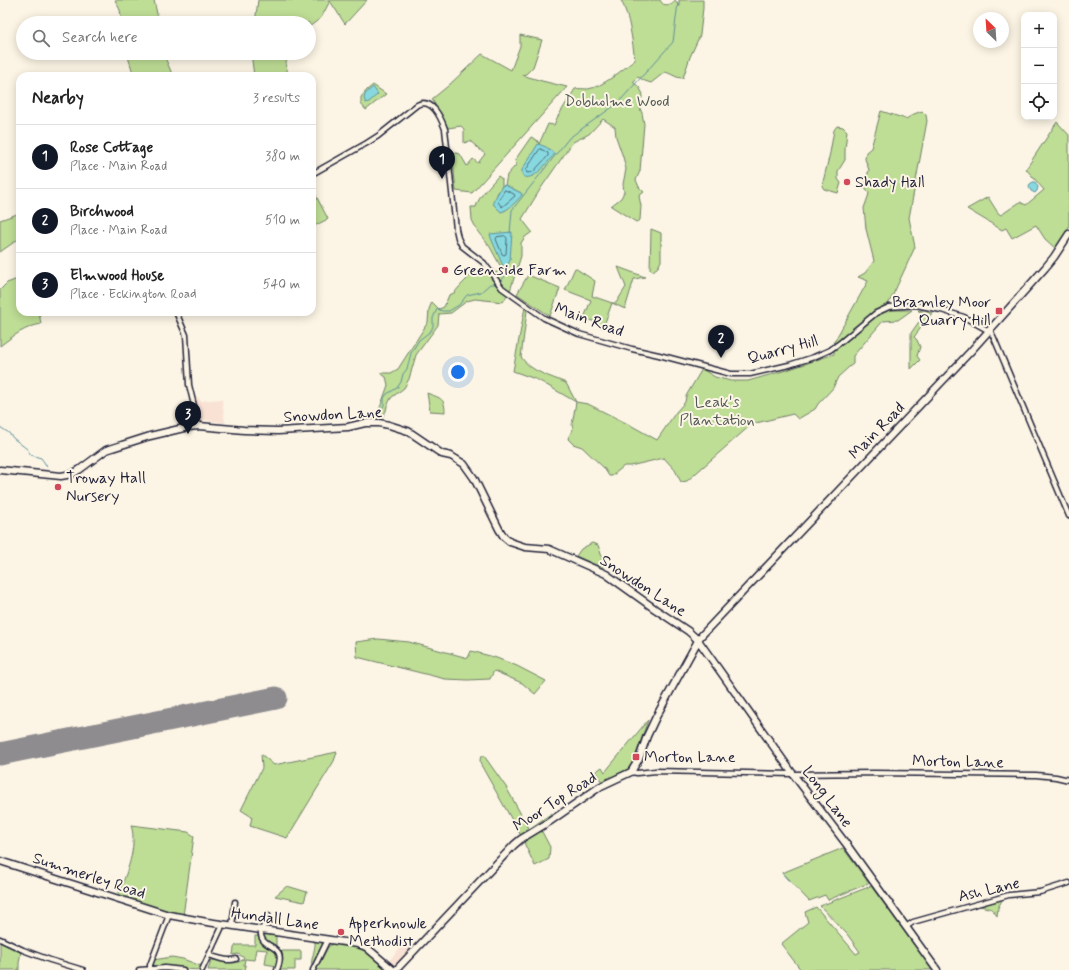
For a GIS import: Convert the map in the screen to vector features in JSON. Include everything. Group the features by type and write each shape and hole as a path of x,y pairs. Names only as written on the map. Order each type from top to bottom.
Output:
{"main road":[{"name":"Main Road","path":"698,640 989,331 1045,268 1069,234"},
{"name":"Snowdon Lane","path":"0,470 61,476 72,474 106,450 168,431 188,427 199,426 278,431 378,423 399,427 408,431 442,454 451,456 464,464 474,478 499,529 504,537 510,542 525,547 549,549 606,574 688,631 698,640"},
{"path":"631,772 639,759 647,736 656,717 698,640"},
{"name":"Long Lane","path":"698,640 793,774 847,845 937,970"},
{"name":"Moor Top Road","path":"396,970 521,839 549,822 601,786 631,772"},
{"name":"Summerley Road","path":"0,861 170,915"},
{"name":"Hundall Lane","path":"170,915 232,926 363,945 393,970"}],"street":[{"name":"Main Road","path":"316,172 378,136 417,106 424,103 431,105 445,129 456,229 460,244 484,263 499,283 512,295 544,318 579,334 731,374"},
{"name":"Quarry Hill","path":"731,374 750,374 789,365 830,350 876,313 894,306 916,305 942,310 964,317 989,331"},
{"path":"178,316 186,335 189,385 199,426"},
{"path":"989,331 991,332 997,345 1069,516"},
{"name":"Morton Lane","path":"631,772 637,773 656,770 793,774 874,773 1036,775 1056,776 1069,780"},
{"name":"Ash Lane","path":"906,927 913,922 1009,895 1040,892 1069,883"},
{"path":"232,926 235,902"},
{"path":"150,969 150,965 170,915"},
{"path":"268,915 261,935 262,940 265,943 280,953 281,961 277,970"},
{"name":"Ash Lane","path":"900,920 913,922"},
{"path":"202,970 222,924"},
{"path":"0,939 23,950 83,970"},
{"path":"313,970 328,939"},
{"path":"209,955 228,960 236,959"},
{"path":"139,970 165,968 183,970"}],"shaded area":[{"path":"198,397 201,401 222,399 225,423 203,420 199,418 194,398"},
{"path":"405,942 414,949 395,968 388,962"}],"green space":[{"path":"115,0 154,0 157,16 121,16 120,10"},
{"path":"258,0 367,0 345,24 330,1 321,18 316,22 316,16 256,16"},
{"name":"Dobholme Wood","path":"621,0 660,0 666,5 672,4 675,0 679,7 679,0 703,0 700,35 690,57 683,78 665,72 651,83 638,77 633,82 639,87 643,94 639,106 644,124 640,171 636,180 639,187 644,192 639,196 641,206 640,220 636,222 611,206 621,198 624,192 623,184 626,169 616,137 615,127 603,119 589,134 573,142 541,188 522,219 532,232 525,237 521,243 521,256 510,291 503,285 495,273 502,269 490,247 478,232 472,220 471,207 476,207 482,194 498,176 502,179 502,186 497,194 504,211 516,201 522,195 521,193 505,185 507,175 516,165 515,160 531,137 537,140 539,144 548,124 554,125 575,89 594,88 613,77 635,60 629,22"},
{"path":"520,35 542,40 533,67 526,74 522,75 567,87 472,193 456,191 452,152 460,154 467,166 473,159 478,163 485,154 470,141 464,143 464,129 461,126 448,128 432,99 482,54 511,70 520,46"},
{"path":"129,60 166,60 171,72 133,72"},
{"path":"252,60 287,60 287,72 253,72"},
{"path":"373,85 386,94 366,110 361,104 361,97"},
{"name":"Leak's Plantation","path":"881,111 906,119 922,111 926,115 927,121 909,218 915,247 885,310 912,310 898,320 883,321 853,356 853,364 838,377 833,388 815,409 798,419 793,414 752,424 687,481 681,482 675,470 664,458 624,466 612,476 609,476 604,468 582,447 573,444 568,439 573,429 572,425 576,402 588,404 657,440 676,412 685,402 686,396 702,369 715,377 731,381 748,381 834,354 834,342 868,281 858,277 865,273 874,261 866,229 864,208 869,193 865,187 869,170 865,159 866,152 871,148"},
{"path":"1057,122 1069,135 1069,227 1056,249 1045,239 1036,225 1012,238 1006,228 1002,230 967,209 988,197 998,213 1001,215 1020,202 1026,205 1044,190 1026,169"},
{"path":"837,126 843,127 847,131 845,160 838,171 838,179 841,183 838,193 824,189 822,186 834,130"},
{"path":"316,196 328,219 316,225"},
{"path":"16,214 16,241 0,252 0,220"},
{"path":"651,229 661,233 661,261 658,267 653,271 650,269"},
{"path":"483,266 498,288 508,295 503,302 475,299 467,301 451,313 439,314 438,325 416,355 409,379 404,388 391,398 381,419 376,419 388,385 386,377 380,373 391,373 398,369 428,322 429,309 432,302 439,309 444,307 449,295 454,293 476,270 479,270"},
{"path":"618,267 645,277 634,279 625,309 612,303 616,303 626,287"},
{"path":"575,268 595,281 592,296 612,303 603,328 598,326 598,323 584,318 591,300 565,290"},
{"path":"528,275 560,288 550,316 517,294"},
{"path":"16,280 16,316 40,316 41,324 35,325 14,335 0,346 0,290 7,283"},
{"path":"525,307 527,311 521,357 535,370 566,383 576,402 538,380 513,371"},
{"path":"918,310 932,313 914,337 920,347 917,356 920,360 911,369 911,333 923,316"},
{"path":"427,393 438,397 444,403 445,412 430,411"},
{"path":"592,543 598,545 602,557 603,568 576,556 581,549"},
{"path":"378,639 409,642 468,658 471,651 494,657 517,666 546,681 535,694 522,683 494,671 490,679 445,679 357,657 356,642"},
{"path":"648,720 634,760 628,769 602,782 595,772 602,767 605,772"},
{"path":"337,752 334,761 287,838 250,826 252,817 241,810 262,768 261,754 274,765"},
{"path":"481,756 484,756 506,787 529,829 552,813 553,815 539,826 550,847 549,859 535,866 525,845 523,834 521,836 481,765"},
{"path":"131,825 188,832 194,836 183,916 166,912 118,895 132,852 133,834"},
{"path":"843,848 869,883 828,900 825,895 809,901 782,873"},
{"path":"287,886 307,892 304,902 275,896"},
{"path":"871,886 933,970 801,970 781,944 808,922 805,912 816,907 856,954 860,952 847,934 820,906"},
{"path":"1002,900 998,908 997,916 992,909 980,906"},
{"path":"266,934 274,934 274,936 276,936 276,946 265,940 264,937"},
{"path":"255,936 258,936 261,941 275,952 278,960 277,966 265,964 267,950 256,949 254,960 245,959 245,970 208,970 212,960 236,963 244,959 238,954 233,955 234,948 236,945 255,945"},
{"path":"305,938 320,941 323,944 312,967 315,941 306,940"},
{"path":"0,942 21,951 19,970 0,970"},
{"path":"338,943 361,948 389,970 316,970 328,947 332,944"},
{"path":"281,951 301,951 301,960 295,960 295,970 280,970 283,960"},
{"path":"172,957 183,959 201,966 200,970 152,967 153,960"}],"water":[{"path":"373,87 378,94 366,103 364,99 365,94"},
{"path":"538,144 546,147 554,153 554,155 533,176 524,177 522,170"},
{"path":"1033,182 1035,182 1038,187 1035,193 1031,191 1029,187"},
{"path":"505,185 521,193 522,195 510,207 501,212 493,202 502,186"},
{"path":"512,232 510,260 509,263 503,266 490,234"}],"waterway":[{"path":"510,233 512,210 569,138 618,103 673,42 678,3"},
{"path":"500,282 506,275 508,264"},
{"path":"378,419 384,405 384,398 387,394 397,388 401,382 403,374 407,369 411,353 419,340 431,331 433,326 433,318 437,309 449,311 459,305 467,295 481,292 490,284 497,284"},
{"path":"0,427 27,449 31,455 41,458 47,467"},
{"path":"782,873 788,880"}],"runway":[{"path":"0,754 276,698"}],"place":[{"name":"Rose Cottage","path":"442,179"},
{"name":"Shady Hall","path":"847,182"},
{"name":"Greenside Farm","path":"445,270"},
{"name":"Bramley Moor Quarry Hill","path":"999,311"},
{"name":"Birchwood","path":"721,358"},
{"name":"Elmwood House","path":"188,434"},
{"name":"Troway Hall Nursery","path":"58,487"},
{"name":"Morton Lane","path":"636,757"},
{"name":"Apperknowle Methodist","path":"341,932"}]}
